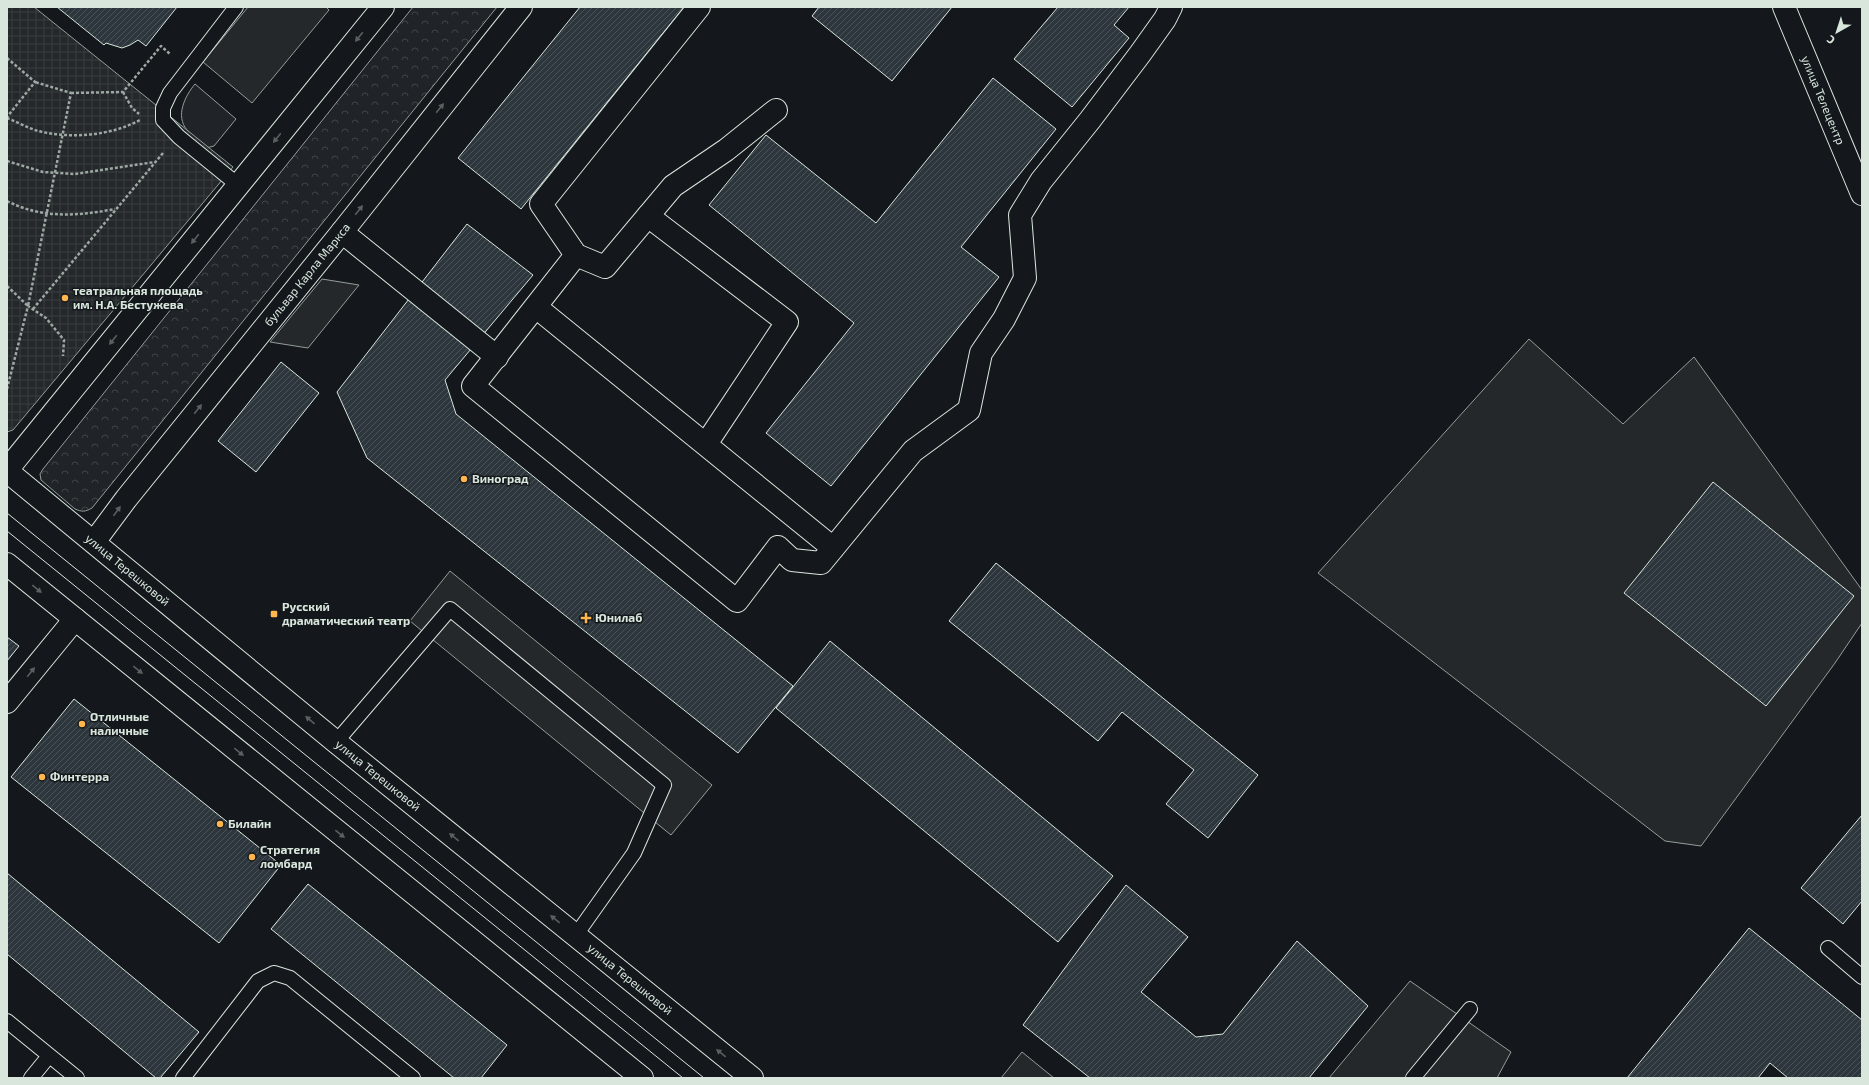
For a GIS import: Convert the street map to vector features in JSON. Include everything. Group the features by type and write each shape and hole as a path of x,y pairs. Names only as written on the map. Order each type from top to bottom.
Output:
{"street":[{"path":"7,470 383,7"},
{"name":"бульвар Карла Маркса","path":"94,542 126,498 342,232 521,7"},
{"path":"699,7 541,204 576,255 605,268 673,186 726,150 776,110"},
{"path":"778,547 792,560 821,562 913,452 969,410 981,354 1004,320 1025,278 1020,215 1041,181 1140,54 1171,7"},
{"name":"улица Телецентр","path":"1784,7 1862,194"},
{"path":"648,216 787,322 706,444"},
{"path":"342,232 497,357"},
{"path":"576,255 473,386 736,601 799,520"},
{"path":"536,307 833,548"},
{"name":"улица Терешковой","path":"7,470 336,742 752,1078"},
{"path":"7,564 642,1078"},
{"path":"7,702 75,619"}],"lane":[{"path":"236,7 170,93 163,108 163,120 179,137 238,185"},
{"path":"336,742 450,609 664,785 634,852 576,935"},
{"path":"1828,948 1862,977"},
{"path":"184,1078 258,981 274,973 290,978 413,1078"},
{"path":"1413,1078 1470,1009"},
{"path":"7,1021 76,1078"},
{"path":"31,1078 49,1056"}],"path":[{"path":"7,58 36,82 71,93 123,92 161,46 187,69"},
{"path":"36,82 7,117 37,130 62,135 105,132 129,126 144,118 132,108 123,92"},
{"path":"7,389 28,306 71,93"},
{"path":"33,309 163,152"},
{"path":"7,161 54,174 75,174 155,162"},
{"path":"7,201 17,206 46,214 80,215 116,209"},
{"path":"7,286 28,306 46,318 64,340 63,360"}],"green space":[{"path":"413,7 497,7 92,508 84,511 75,509 41,480 40,474 43,469"},
{"path":"195,84 236,119 214,146 206,148 189,133 183,124 182,119 185,100"}],"shaded area":[{"name":"театральная площадь им. Н.А. Бестужева","path":"7,7 34,7 233,167 13,430 7,432"},
{"path":"248,7 326,7 329,10 252,103 203,62"},
{"path":"322,279 359,285 308,348 270,342"},
{"path":"1529,339 1623,424 1694,357 1862,590 1862,623 1835,663 1701,846 1665,841 1318,573"},
{"path":"450,571 712,785 671,835 410,621"},
{"path":"1410,981 1511,1052 1497,1078 1329,1078"},
{"path":"1022,1052 1054,1078 1001,1078"}],"building":[{"path":"57,7 177,7 146,46 138,40 122,48 106,43 104,45"},
{"path":"580,7 684,7 521,209 458,158"},
{"path":"819,7 952,7 892,81 812,16"},
{"path":"1058,7 1129,7 1114,25 1129,38 1072,107 1014,59"},
{"path":"993,78 1056,129 961,247 999,277 831,486 766,433 854,323 709,205 766,135 876,223"},
{"path":"467,224 533,275 445,380 456,414 793,686 738,753 367,458 337,392"},
{"path":"281,362 319,393 256,472 218,441"},
{"path":"1713,482 1854,596 1766,706 1624,593"},
{"path":"996,563 1258,775 1208,838 1166,804 1194,770 1122,712 1098,741 949,621"},
{"path":"7,637 19,646 7,661"},
{"path":"830,641 1113,876 1058,942 776,708"},
{"path":"74,699 281,865 219,943 11,777"},
{"path":"1862,815 1862,901 1843,924 1801,888"},
{"path":"7,873 199,1032 160,1078 156,1078 7,954"},
{"path":"308,884 507,1045 481,1078 454,1078 271,929"},
{"path":"1126,885 1188,937 1141,992 1196,1037 1223,1034 1297,941 1368,1006 1309,1078 1090,1078 1023,1025"},
{"path":"1749,928 1862,1020 1862,1078 1788,1078 1770,1063 1758,1078 1627,1078"}],"tram line":[{"path":"7,513 704,1078"},
{"path":"7,531 683,1078"}],"place":[{"name":"театральная площадь им. Н.А. Бестужева","path":"65,298"},
{"name":"Виноград","path":"464,479"},
{"name":"Русский драматический театр","path":"274,614"},
{"name":"Юнилаб","path":"586,618"},
{"name":"Отличные наличные","path":"82,724"},
{"name":"Финтерра","path":"42,777"},
{"name":"Билайн","path":"220,824"},
{"name":"Стратегия ломбард","path":"252,857"}]}
